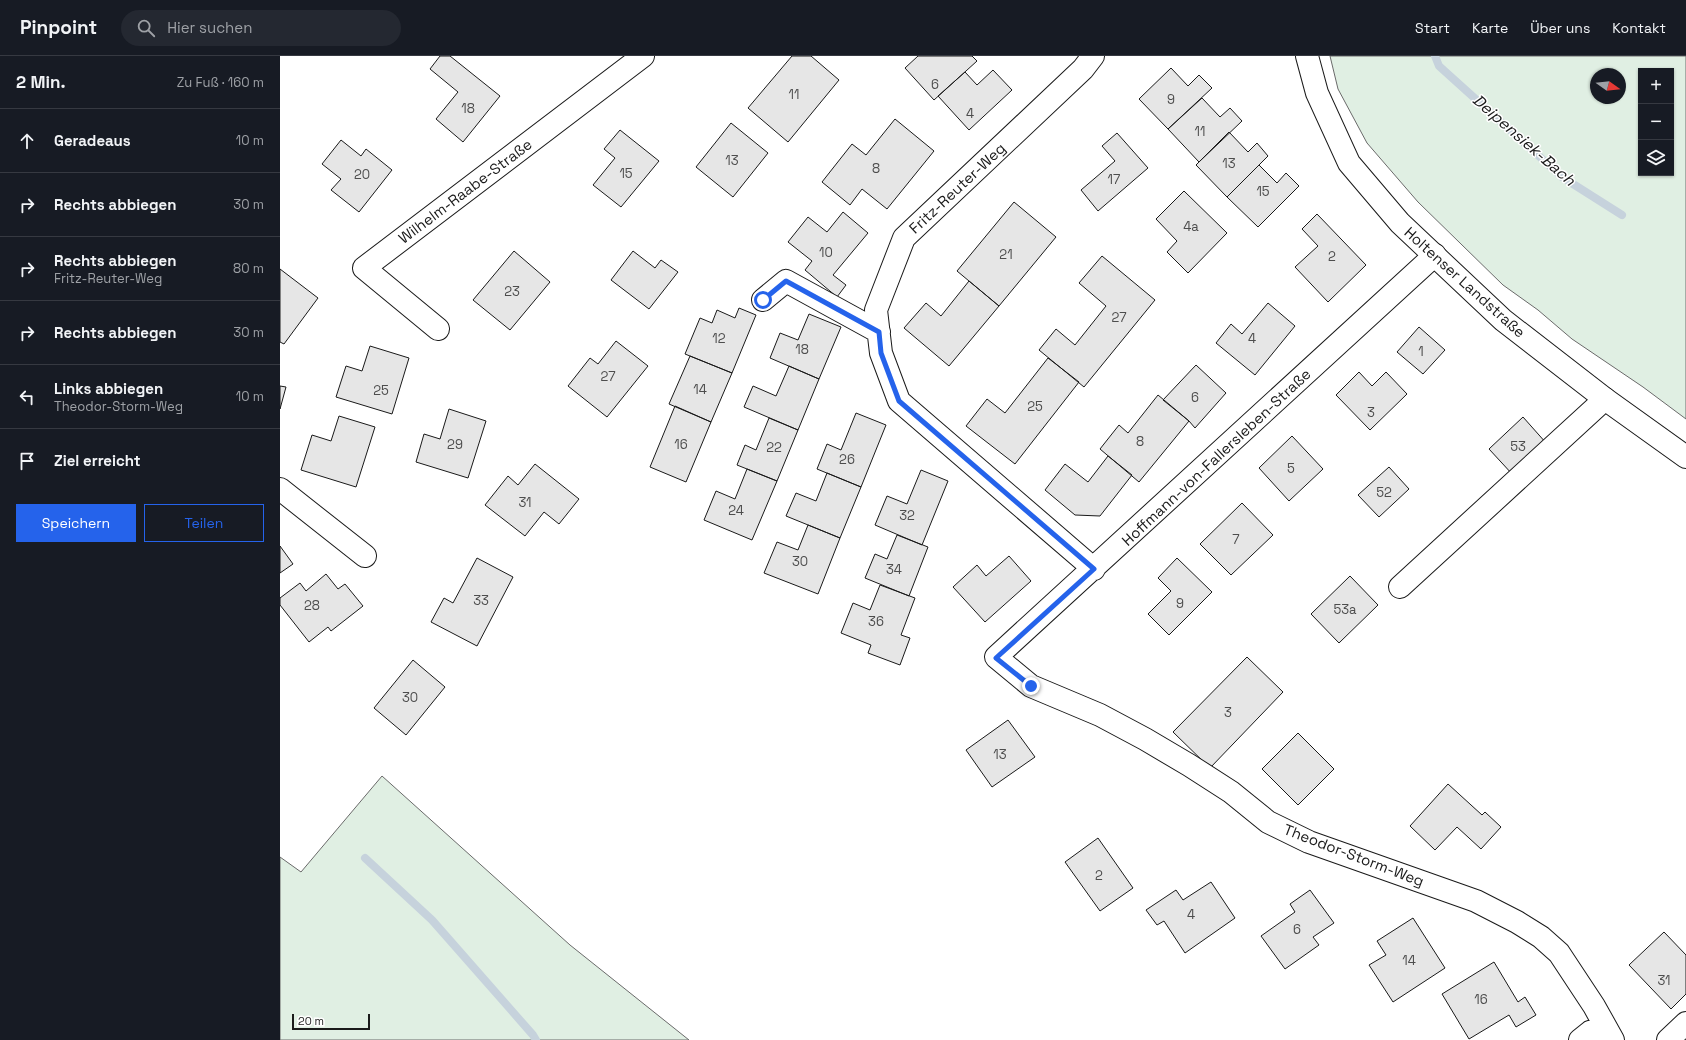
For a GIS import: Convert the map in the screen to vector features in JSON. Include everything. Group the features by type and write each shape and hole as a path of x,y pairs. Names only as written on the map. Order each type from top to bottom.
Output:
{"street":[{"name":"Wilhelm-Raabe-Straße","path":"438,329 364,268 643,56"},
{"name":"Fritz-Reuter-Weg","path":"1093,56 1077,74 904,238 876,310 881,353 899,401 1094,569"},
{"name":"Holtenser Landstraße","path":"1307,56 1317,93 1349,163 1400,223 1503,320 1605,399 1686,456"},
{"name":"Hoffmann-von-Fallersleben-Straße","path":"996,658 1436,256"},
{"path":"763,300 786,281 879,332"},
{"path":"1400,587 1605,399"},
{"path":"280,489 366,556"},
{"name":"Theodor-Storm-Weg","path":"996,658 1031,686 1100,715 1189,765 1231,792 1268,822 1309,842 1476,901 1517,922 1541,937 1559,953 1594,1006 1609,1033"},
{"path":"1668,1040 1686,1023"},
{"name":"Theodor-Storm-Weg","path":"1580,1040 1590,1032 1609,1033"}],"green space":[{"path":"1330,56 1686,56 1686,419 1643,387 1572,339 1538,310 1503,285 1418,202 1367,143 1338,89"},
{"path":"382,776 570,945 689,1040 280,1040 280,857 301,872"}],"building":[{"path":"440,56 450,56 500,96 463,142 436,119 458,92 430,69"},
{"path":"792,56 811,56 839,80 788,142 748,108"},
{"path":"918,56 972,56 977,61 934,100 905,68"},
{"path":"1171,68 1188,86 1199,75 1212,88 1168,129 1139,99"},
{"path":"993,70 1012,90 969,130 938,96 965,72 977,85"},
{"path":"1202,98 1220,117 1230,108 1242,121 1199,162 1168,129"},
{"path":"895,119 934,151 887,209 862,189 850,205 822,182 852,144 866,155"},
{"path":"731,123 768,153 733,197 696,167"},
{"path":"620,130 659,161 621,207 593,185 615,158 604,149"},
{"path":"1229,132 1248,152 1257,143 1268,156 1227,197 1196,165"},
{"path":"1117,133 1148,168 1098,211 1081,190 1115,161 1102,146"},
{"path":"341,140 361,156 366,149 392,170 359,212 331,190 341,179 322,164"},
{"path":"1259,165 1277,183 1286,173 1299,186 1258,227 1227,197"},
{"path":"1184,191 1227,233 1188,273 1167,252 1177,241 1156,219"},
{"path":"1014,202 1056,237 999,306 957,271"},
{"path":"843,212 868,233 833,275 846,285 837,297 805,270 812,261 788,242 808,217 827,232"},
{"path":"1317,214 1366,265 1328,302 1295,267 1318,246 1302,229"},
{"path":"514,251 550,282 510,330 473,300"},
{"path":"633,251 655,268 661,260 678,272 649,309 611,280"},
{"path":"1102,256 1155,300 1084,387 1039,350 1056,329 1075,345 1106,306 1079,283"},
{"path":"280,269 318,298 284,344 280,342"},
{"path":"969,281 999,306 949,366 904,328 926,303 941,316"},
{"path":"1268,303 1295,326 1255,375 1216,343 1231,324 1242,334"},
{"path":"739,308 756,315 732,373 685,354 700,318 712,323 717,310 735,318"},
{"path":"809,314 841,327 819,379 770,358 780,333 798,340"},
{"path":"1419,327 1445,350 1423,374 1397,352"},
{"path":"616,341 648,366 607,417 568,386 590,358 598,364"},
{"path":"370,346 409,358 392,414 336,397 346,366 362,371"},
{"path":"690,356 732,373 711,422 669,404"},
{"path":"1048,358 1079,382 1015,464 966,426 987,399 1005,413"},
{"path":"1196,365 1226,393 1195,428 1189,421 1163,400"},
{"path":"789,366 819,379 798,430 744,407 753,386 776,396"},
{"path":"1359,372 1372,386 1386,372 1407,394 1370,430 1336,395"},
{"path":"280,386 286,387 280,409"},
{"path":"1158,395 1189,421 1139,482 1100,449 1119,425 1128,433"},
{"path":"675,406 711,422 686,482 650,467"},
{"path":"449,409 486,421 468,478 416,462 424,434 440,439"},
{"path":"856,413 886,425 861,487 817,469 827,444 841,450"},
{"path":"339,416 375,427 356,487 301,470 312,435 331,441"},
{"path":"1523,417 1547,444 1513,475 1489,449"},
{"path":"769,418 798,430 777,481 737,465 745,445 756,450"},
{"path":"1292,436 1323,469 1289,501 1259,468"},
{"path":"1108,456 1132,475 1100,516 1075,515 1045,490 1065,464 1088,482"},
{"path":"535,464 579,499 559,524 544,512 525,536 485,505 508,476 518,485"},
{"path":"1389,467 1409,489 1379,517 1358,495"},
{"path":"747,469 777,481 752,540 704,520 716,491 735,499"},
{"path":"921,470 948,481 922,545 875,525 887,496 907,504"},
{"path":"827,473 861,487 840,538 786,516 796,493 816,501"},
{"path":"1242,503 1273,535 1231,575 1200,544"},
{"path":"808,525 840,538 818,594 764,573 777,542 798,550"},
{"path":"897,535 928,547 909,596 865,578 875,554 887,559"},
{"path":"280,546 293,564 280,573"},
{"path":"1009,556 1031,581 985,622 953,587 977,565 986,576"},
{"path":"477,558 513,577 477,646 431,622 444,598 453,603"},
{"path":"1177,558 1212,592 1169,635 1148,614 1171,591 1158,578"},
{"path":"326,574 338,589 345,584 363,606 331,631 328,627 309,642 280,605 280,598 300,583 306,591"},
{"path":"1350,576 1378,605 1339,643 1311,614"},
{"path":"880,585 915,598 901,635 910,638 900,665 868,653 871,645 841,633 853,603 870,610"},
{"path":"1247,657 1283,692 1210,768 1173,732"},
{"path":"413,660 445,687 406,735 374,708"},
{"path":"1008,720 1035,757 992,787 966,750"},
{"path":"1298,733 1334,769 1298,805 1262,769"},
{"path":"1448,784 1482,815 1485,812 1501,827 1481,849 1457,827 1435,850 1410,826"},
{"path":"1098,838 1133,888 1100,911 1065,862"},
{"path":"1211,882 1235,918 1185,953 1164,921 1157,925 1146,910 1176,890 1183,900"},
{"path":"1310,890 1334,923 1313,937 1319,945 1285,969 1261,936 1295,912 1290,904"},
{"path":"1413,918 1445,968 1393,1002 1369,965 1386,955 1377,941"},
{"path":"1664,932 1686,955 1686,994 1671,1009 1629,965"},
{"path":"1494,962 1518,1002 1525,997 1536,1015 1516,1027 1509,1015 1469,1039 1442,994"}],"waterway":[{"name":"Deipensiek-Bach","path":"1435,56 1439,66 1562,177 1622,215"},
{"path":"365,858 432,920 536,1040"}],"route":[{"path":"763,300 786,281 879,332 881,353 899,401 1094,569 996,658 1031,686"}]}
